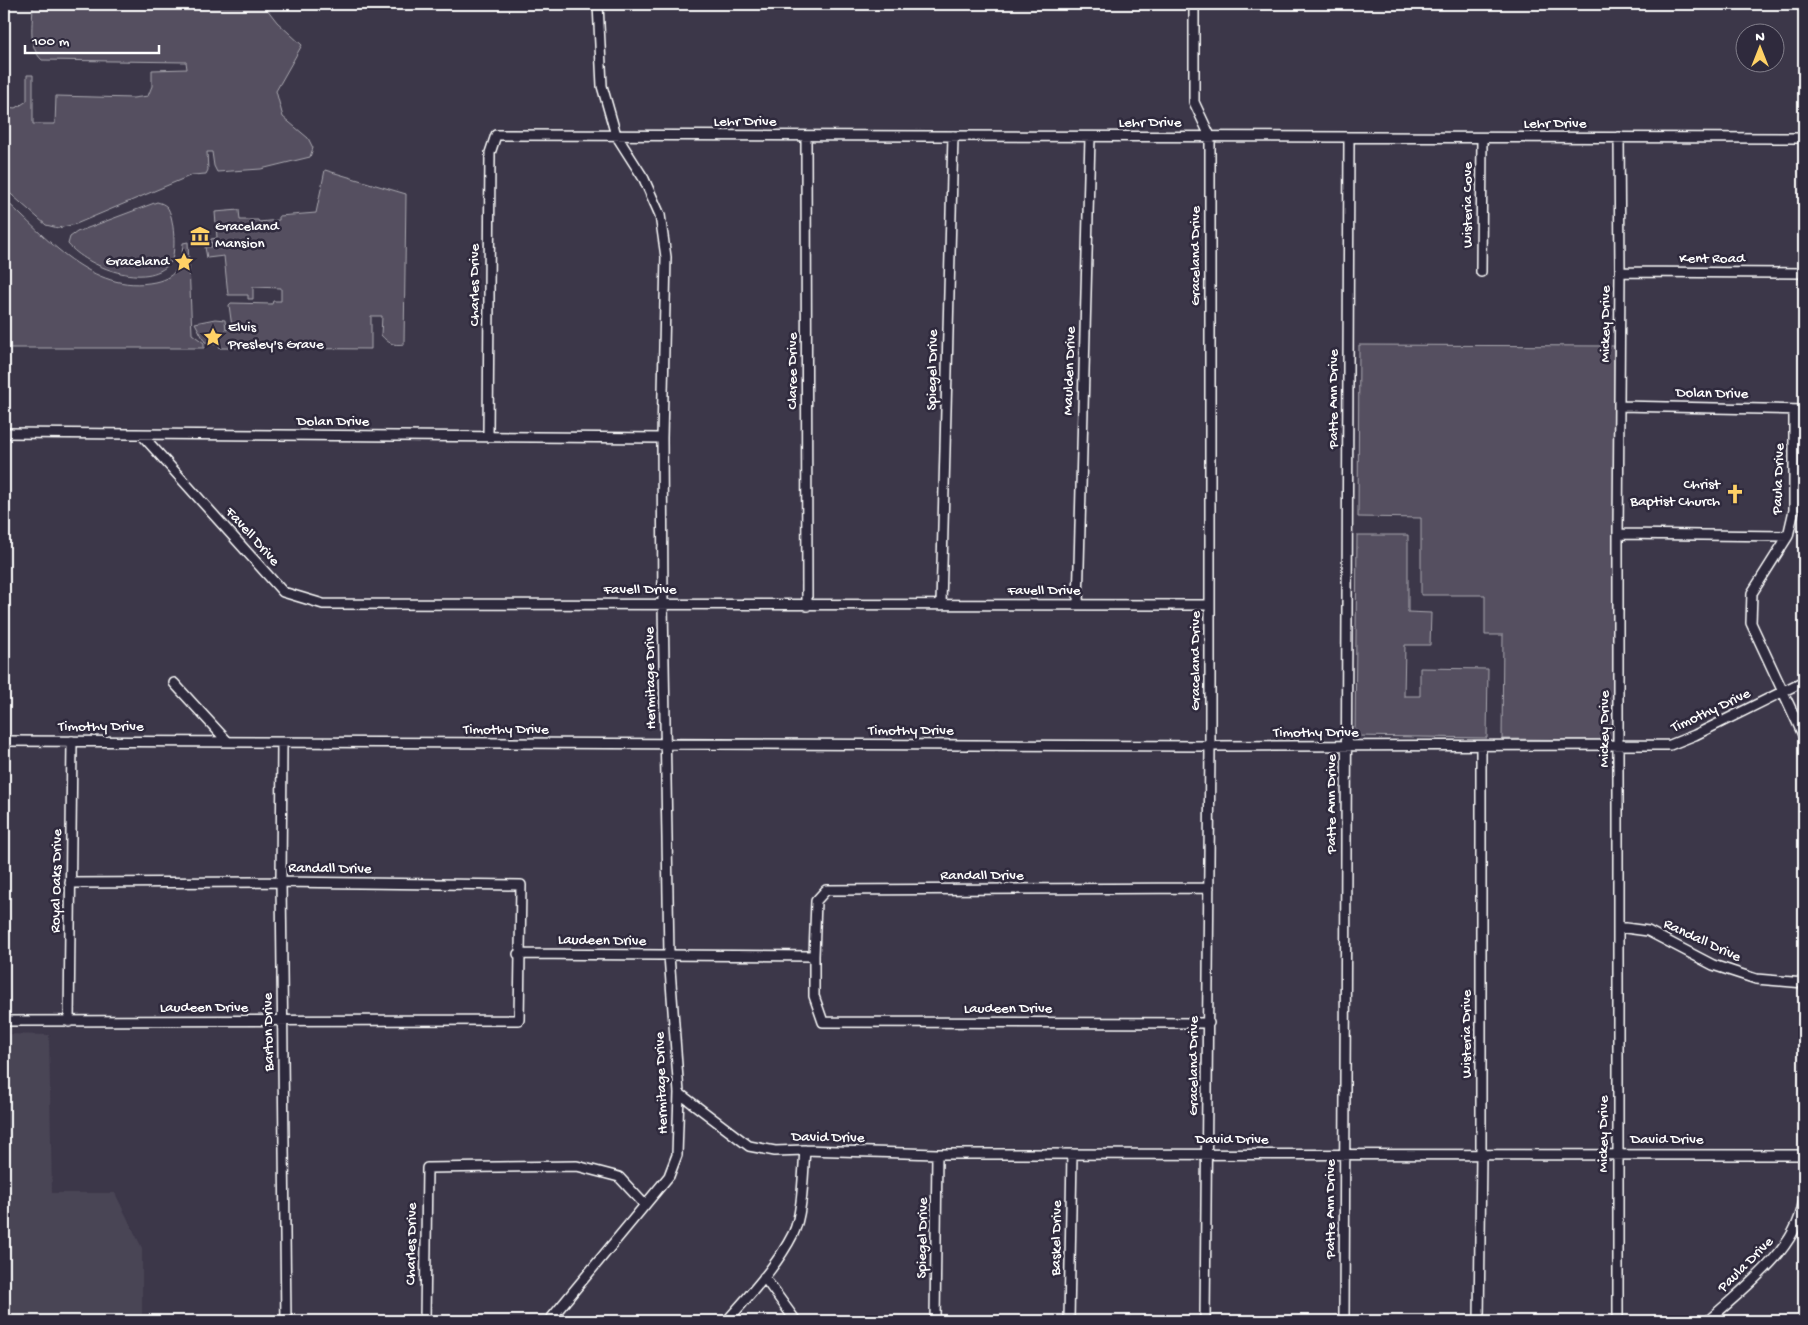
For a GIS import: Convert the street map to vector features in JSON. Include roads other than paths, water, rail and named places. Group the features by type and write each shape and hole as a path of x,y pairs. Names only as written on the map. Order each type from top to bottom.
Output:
{"street":[{"name":"Hermitage Drive","path":"549,1321 669,1176 677,1155 679,1093 670,955 663,604 662,438 666,256 660,214 644,179 616,135 602,86 598,4"},
{"name":"Graceland Drive","path":"1194,4 1194,102 1210,136 1210,746 1205,1321"},
{"name":"Lehr Drive","path":"496,135 1804,138"},
{"name":"Charles Drive","path":"488,437 490,153 496,135"},
{"name":"Claree Drive","path":"806,136 807,606"},
{"name":"Spiegel Drive","path":"941,605 953,136"},
{"name":"Maulden Drive","path":"1078,605 1090,137"},
{"name":"Patte Ann Drive","path":"1344,1321 1348,137"},
{"name":"Mickey Drive","path":"1618,1321 1619,137"},
{"name":"Wisteria Cove","path":"1481,272 1482,138"},
{"name":"Kent Road","path":"1620,272 1804,273"},
{"name":"Dolan Drive","path":"1620,406 1804,410"},
{"name":"Paula Drive","path":"1794,410 1794,510 1788,536 1752,593 1751,623 1804,737"},
{"name":"Dolan Drive","path":"4,433 662,438"},
{"name":"Favell Drive","path":"142,434 283,592 323,604 1209,605"},
{"path":"1618,534 1788,536"},
{"name":"Timothy Drive","path":"4,741 1210,746 1670,745 1695,735 1804,681"},
{"path":"174,683 228,742"},
{"name":"Royal Oaks Drive","path":"69,1022 72,741"},
{"name":"Barton Drive","path":"282,743 281,882 286,1321"},
{"name":"Wisteria Drive","path":"1478,1321 1481,1154 1481,746"},
{"name":"Randall Drive","path":"70,883 521,884 518,954"},
{"name":"Randall Drive","path":"814,956 816,901 826,890 1209,888"},
{"name":"Randall Drive","path":"1618,927 1648,931 1713,965 1756,979 1804,983"},
{"name":"Laudeen Drive","path":"4,1021 282,1022 519,1020 518,954 814,956 814,996 823,1022 1208,1023"},
{"name":"David Drive","path":"679,1093 749,1146 775,1151 805,1150 937,1154 1804,1155"},
{"path":"727,1321 764,1277 794,1233 802,1193 805,1150"},
{"name":"Spiegel Drive","path":"935,1321 937,1154"},
{"name":"Baskel Drive","path":"1069,1321 1072,1154"},
{"name":"Charles Drive","path":"425,1321 427,1168 577,1166 619,1177 645,1205"},
{"name":"Paula Drive","path":"1708,1321 1783,1250 1795,1232 1804,1207 1804,1195"},
{"path":"764,1277 796,1321"}],"place":[{"name":"Graceland Mansion","path":"200,236"},
{"name":"Graceland","path":"184,262"},
{"name":"Elvis Presley's Grave","path":"213,337"},
{"name":"Christ Baptist Church","path":"1735,494"}]}
